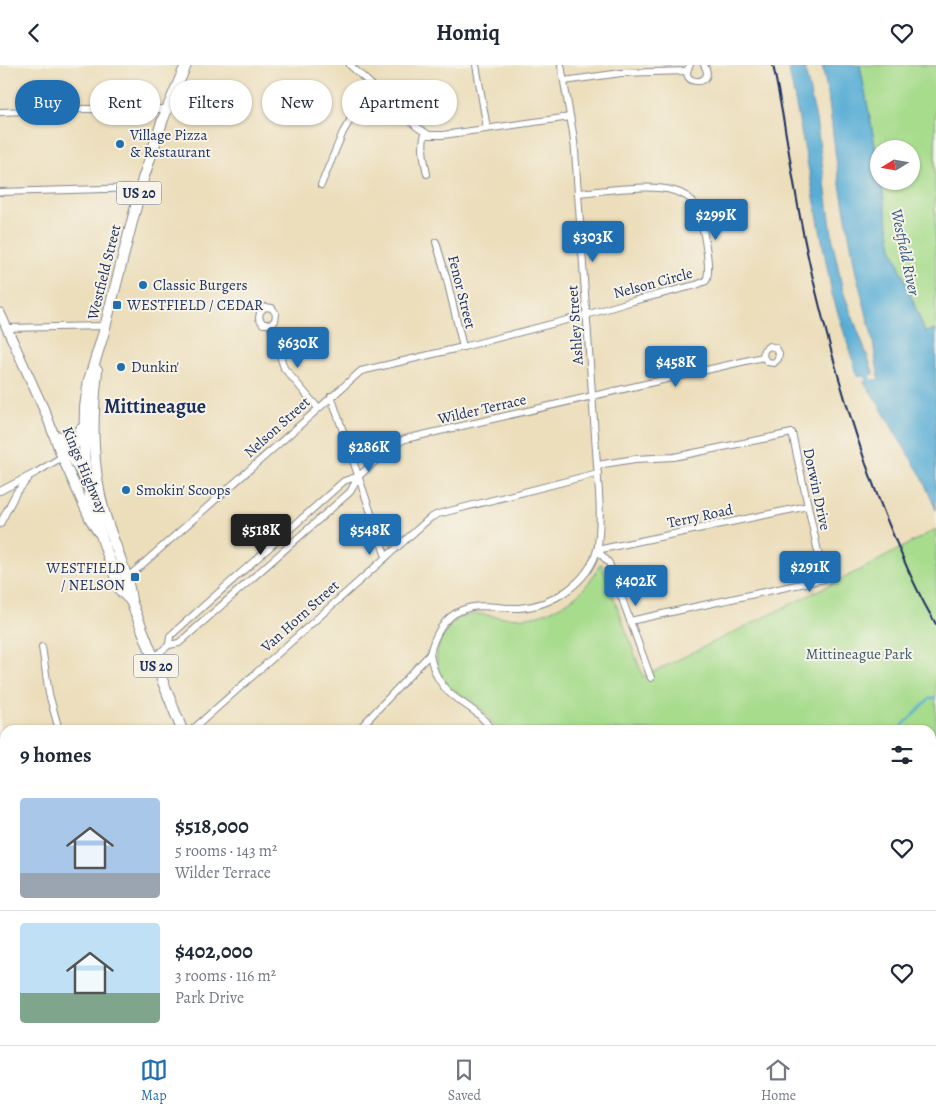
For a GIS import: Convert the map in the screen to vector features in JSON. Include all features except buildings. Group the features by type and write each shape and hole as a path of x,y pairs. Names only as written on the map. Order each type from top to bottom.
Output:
{"main road":[{"name":"Westfield Street","path":"131,601 120,590 91,502 84,456 84,421 88,386 106,326 140,188 167,109 186,65"},
{"name":"Kings Highway","path":"0,313 65,454 90,519 101,536"},
{"name":"Westfield Street","path":"100,344 94,411 95,465 98,489 104,514 130,587 131,601 180,725"},
{"path":"65,454 76,442 84,421"},
{"name":"Kings Highway","path":"65,454 87,483"}],"street":[{"path":"350,65 366,80"},
{"path":"476,65 487,128"},
{"name":"Ashley Street","path":"561,65 573,133 578,193 600,507 597,550"},
{"path":"564,81 621,73 688,68 688,75 691,80 697,82 701,81 707,74 707,69 704,65"},
{"path":"0,112 167,109"},
{"path":"416,125 425,133 435,135 570,117"},
{"path":"321,185 347,125"},
{"path":"425,133 422,149 427,173"},
{"path":"0,192 140,188"},
{"name":"Nelson Circle","path":"578,193 656,188 671,190 684,195 699,212 708,266 708,279 703,283 586,315"},
{"name":"Fenor Street","path":"436,242 463,347"},
{"name":"Nelson Street","path":"127,578 361,371 586,315"},
{"path":"270,325 284,368 318,408"},
{"path":"7,329 106,326"},
{"name":"Wilder Terrace","path":"153,659 169,645 179,643 350,492 359,476 392,446 406,439 763,357"},
{"path":"331,396 386,557"},
{"name":"Dorwin Drive","path":"597,465 635,459 674,457 792,433 824,579 630,621"},
{"path":"0,491 37,472 65,454"},
{"path":"0,524 16,493 37,472"},
{"name":"Van Horn Street","path":"198,725 427,520 435,515 598,473"},
{"name":"Wilder Terrace","path":"169,645 170,636 344,481 359,476"},
{"name":"Terry Road","path":"597,550 808,506"},
{"path":"285,534 293,542"},
{"path":"488,725 475,710 457,699 440,683 435,674 430,654 439,631 446,621 464,609 478,606 525,607 538,605 552,599 565,592 584,575 597,550 609,563 651,678"},
{"path":"226,586 233,595"},
{"path":"42,647 49,694 58,725"},
{"path":"363,725 430,654"}],"green space":[{"path":"860,65 936,65 936,330 925,332 892,247 882,190 920,190 920,140 874,140"},
{"name":"Mittineague Park","path":"936,529 936,725 493,725 489,718 472,701 451,689 442,678 438,669 438,646 446,630 455,621 466,616 481,614 495,617 524,617 550,611 569,601 580,592 601,563 643,677 866,567"}],"water":[{"path":"788,65 804,65 816,119 834,248 843,291 874,374 858,377 832,294"},
{"path":"822,65 860,65 874,140 870,140 870,190 882,190 892,247 925,332 936,330 936,510 921,475 864,382 879,379 872,336 856,273 838,174 828,95"}],"waterway":[{"path":"864,367 869,381"},
{"path":"903,725 930,698 936,698"}],"railway":[{"path":"773,65 809,260 844,396 866,465 883,510 912,579 936,624"}],"place":[{"name":"Village Pizza & Restaurant","path":"120,144"},
{"name":"Classic Burgers","path":"143,285"},
{"name":"WESTFIELD / CEDAR","path":"117,305"},
{"name":"Dunkin'","path":"121,367"},
{"name":"Smokin' Scoops","path":"126,490"},
{"name":"WESTFIELD / NELSON","path":"135,577"}],"district":[{"name":"Mittineague","path":"155,406"}],"water label":[{"name":"Westfield River","path":"905,252"}]}
